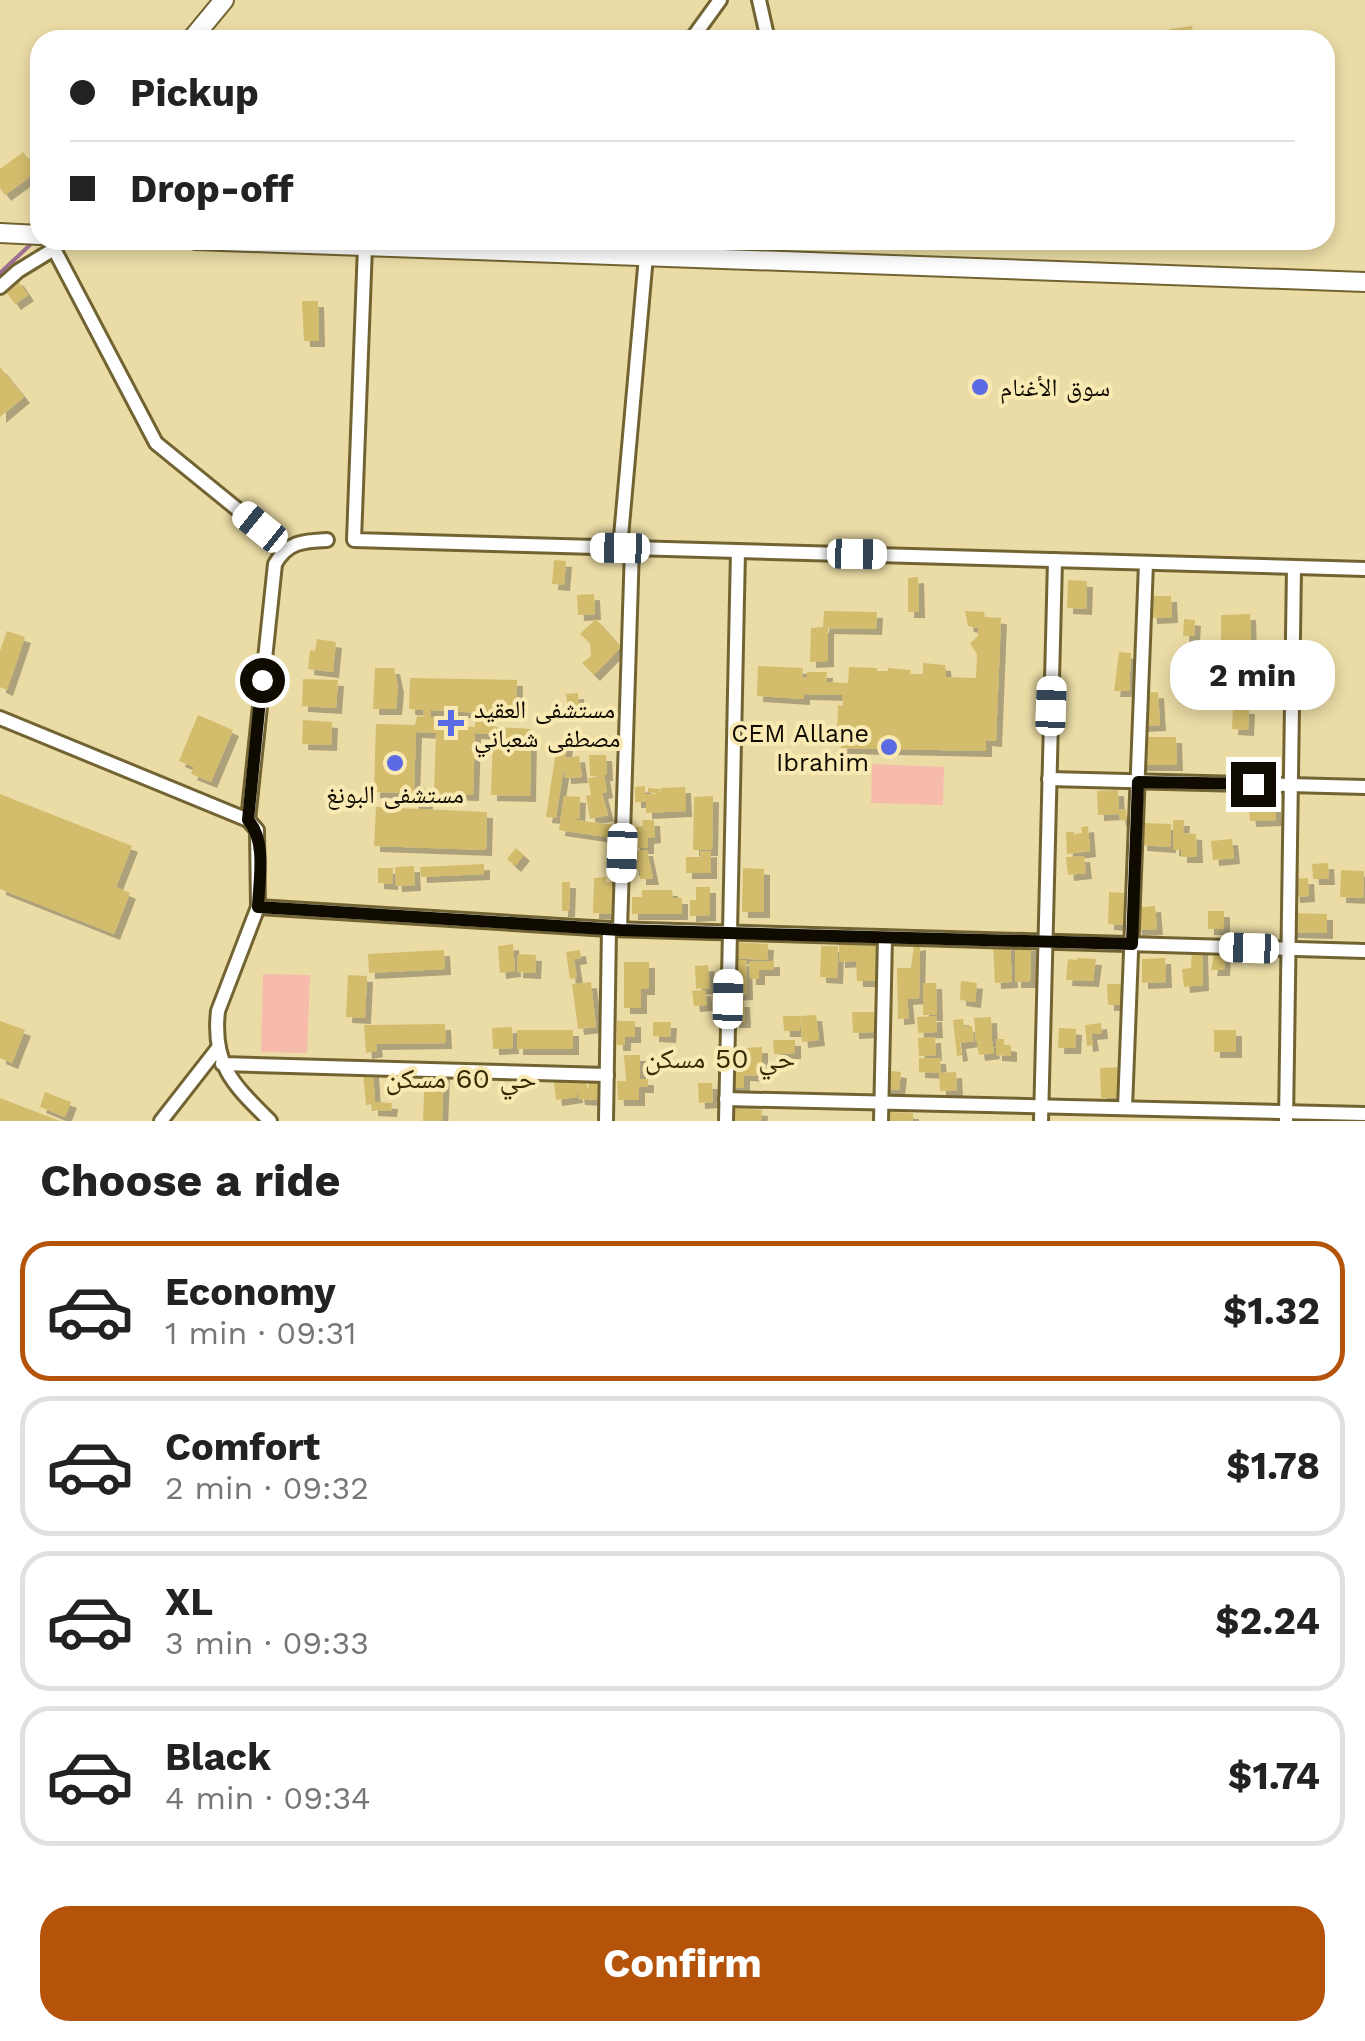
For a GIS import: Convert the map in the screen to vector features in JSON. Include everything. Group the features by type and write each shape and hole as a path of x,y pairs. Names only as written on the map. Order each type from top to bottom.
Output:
{"main road":[{"path":"199,30 224,0"},
{"path":"0,233 30,235"},
{"path":"607,250 646,256 1365,282"}],"street":[{"path":"698,30 720,0"},
{"path":"759,0 766,30"},
{"path":"0,287 47,250"},
{"path":"58,250 156,443 285,548"},
{"path":"365,250 354,540 1365,569"},
{"path":"606,1121 626,548 646,256"},
{"path":"248,820 275,564 285,548 298,542 327,540"},
{"path":"726,1121 738,551"},
{"path":"1041,1114 1055,560"},
{"path":"1126,1108 1146,562"},
{"path":"1286,1117 1294,567"},
{"path":"0,718 248,820 257,830 258,907 218,1011 218,1048 233,1084 270,1121"},
{"path":"1050,779 1365,787"},
{"path":"258,907 615,929 1365,951"},
{"path":"882,1121 885,937"},
{"path":"161,1121 218,1048"},
{"path":"222,1064 607,1075"},
{"path":"726,1098 882,1102 1041,1114 1126,1108 1286,1117 1365,1114"}],"shaded area":[{"path":"872,764 944,767 943,805 871,803"},
{"path":"263,974 310,975 307,1053 261,1052"}],"building":[{"path":"23,152 30,161 30,177 5,195 0,188 0,169"},
{"path":"17,279 28,295 15,304 4,289"},
{"path":"302,301 318,301 319,341 304,341"},
{"path":"0,367 24,397 0,417"},
{"path":"554,560 566,561 564,585 552,584"},
{"path":"918,577 919,612 908,612 908,578"},
{"path":"1068,580 1087,581 1086,609 1067,608"},
{"path":"594,594 595,614 578,615 577,595"},
{"path":"1150,596 1171,596 1172,617 1151,618"},
{"path":"824,611 877,612 876,629 828,628 828,661 810,662 811,628 823,627"},
{"path":"965,611 1001,618 996,741 986,740 986,751 841,748 842,735 837,734 842,695 804,694 804,699 757,696 758,666 803,668 802,677 807,678 807,672 827,672 826,682 848,683 849,667 923,674 923,663 945,665 946,677 976,678 977,654 970,643 978,636 978,628 968,626"},
{"path":"1250,614 1251,649 1221,650 1221,615"},
{"path":"596,619 621,647 594,675 582,663 591,656 590,643 580,634"},
{"path":"1184,619 1195,620 1194,636 1183,636"},
{"path":"7,631 25,637 7,690 0,687 0,651"},
{"path":"317,639 336,642 333,672 308,669 310,650 315,651"},
{"path":"1285,640 1286,658 1274,659 1270,642"},
{"path":"1119,652 1131,653 1129,691 1114,691"},
{"path":"375,668 394,668 398,687 396,709 373,709"},
{"path":"1201,674 1202,690 1179,692 1178,676"},
{"name":"مستشفى البونغ","path":"410,678 517,680 516,715 431,710 430,717 439,718 438,725 475,727 475,717 487,717 495,727 531,729 530,796 491,795 493,734 475,733 473,795 434,794 436,733 416,732 414,790 425,788 427,804 413,805 411,793 374,792 376,724 415,725 417,716 423,717 424,710 409,709"},
{"path":"303,679 338,680 336,708 302,706"},
{"path":"1158,692 1160,725 1140,726 1144,693"},
{"path":"578,693 579,708 568,709 566,694"},
{"path":"1233,707 1249,708 1248,730 1232,729"},
{"path":"198,715 233,730 211,782 191,774 194,767 179,761"},
{"path":"303,720 332,722 331,745 302,744"},
{"path":"1138,737 1176,737 1177,765 1138,765"},
{"path":"557,744 567,745 565,758 579,756 582,777 565,778 564,767 556,818 546,817"},
{"path":"589,755 606,755 607,792 602,793 608,815 590,819 588,778 602,776 590,776"},
{"path":"645,786 645,794 658,794 648,792 648,788 660,789 660,794 661,788 685,787 686,811 646,813 646,802 635,802 635,787"},
{"path":"1118,790 1119,810 1126,809 1127,820 1120,820 1119,814 1098,815 1097,791"},
{"path":"0,794 132,846 116,887 130,893 114,934 0,889"},
{"path":"1274,795 1276,820 1250,821 1248,796"},
{"path":"564,796 580,797 579,819 568,819 614,825 613,838 559,830"},
{"path":"713,796 712,850 693,850 694,797"},
{"path":"376,807 487,812 486,850 374,846"},
{"path":"642,820 654,820 655,837 648,838 648,848 634,848 633,827 643,826"},
{"path":"1173,820 1184,820 1183,833 1196,834 1197,857 1181,857 1181,850 1173,850"},
{"path":"1142,823 1171,824 1170,847 1141,845"},
{"path":"1088,826 1090,851 1067,854 1066,832 1074,832 1076,841 1075,834"},
{"path":"1232,839 1234,858 1213,860 1211,841"},
{"path":"516,848 524,855 515,866 507,859"},
{"path":"632,850 647,850 653,879 640,879 640,870 633,870"},
{"path":"711,851 711,873 686,873 686,857 700,857 700,852"},
{"path":"1084,856 1086,873 1068,875 1066,857"},
{"path":"1328,863 1329,879 1313,879 1312,864"},
{"path":"484,864 484,874 421,877 420,867"},
{"path":"414,866 415,885 396,886 395,867"},
{"path":"378,868 393,868 392,884 378,883"},
{"path":"743,868 764,869 764,912 742,912"},
{"path":"1341,870 1364,871 1363,898 1340,897"},
{"path":"606,877 606,882 615,882 614,914 593,913 594,878"},
{"path":"1308,878 1309,896 1294,897 1293,879"},
{"path":"562,882 570,882 569,911 562,911"},
{"path":"696,887 710,887 710,915 690,916 690,900 696,900"},
{"path":"642,890 672,890 673,898 682,898 682,914 632,914 632,897 642,897"},
{"path":"1109,892 1124,893 1123,925 1108,924"},
{"path":"1155,906 1157,929 1136,930 1134,908"},
{"path":"1208,911 1224,911 1224,929 1208,929"},
{"path":"1291,913 1327,914 1327,933 1290,932"},
{"path":"839,940 875,940 876,981 857,981 856,961 839,962"},
{"path":"730,942 768,944 767,960 729,958"},
{"path":"513,944 515,971 500,973 498,946"},
{"path":"920,944 919,998 907,999 909,1018 898,1019 897,968 911,968 914,945"},
{"path":"1010,944 1012,982 995,983 993,945"},
{"path":"1015,945 1031,945 1030,982 1015,982"},
{"path":"821,946 838,946 837,978 820,977"},
{"path":"1192,949 1202,949 1203,985 1184,987 1182,969 1191,968"},
{"path":"444,950 445,969 369,973 368,954"},
{"path":"580,950 581,958 574,959 577,978 570,979 566,952"},
{"path":"1215,950 1225,950 1224,970 1211,970"},
{"path":"518,954 536,955 535,973 517,972"},
{"path":"1165,958 1166,982 1142,983 1142,959"},
{"path":"1068,959 1096,959 1093,981 1066,980"},
{"path":"728,960 746,960 747,994 729,995"},
{"path":"774,961 774,970 759,970 759,979 750,979 749,962"},
{"path":"624,962 649,962 649,989 641,989 641,1008 624,1008"},
{"path":"708,965 710,988 696,989 695,966"},
{"path":"348,975 367,976 365,1018 346,1017"},
{"path":"961,981 977,983 975,1002 960,1000"},
{"path":"591,982 596,1027 578,1029 572,984"},
{"path":"923,983 936,983 937,1015 923,1015"},
{"path":"1107,984 1123,984 1124,1005 1108,1005"},
{"path":"705,990 707,1005 694,1006 692,991"},
{"path":"733,1001 744,1001 745,1022 733,1022"},
{"path":"852,1012 874,1012 874,1032 853,1033"},
{"path":"816,1015 819,1040 802,1042 800,1016"},
{"path":"783,1016 800,1016 800,1031 784,1031"},
{"path":"936,1016 937,1032 918,1033 917,1017"},
{"path":"991,1017 992,1041 976,1042 974,1018"},
{"path":"963,1019 964,1027 972,1026 974,1041 960,1043 962,1055 957,1056 953,1020"},
{"path":"0,1021 25,1030 12,1063 0,1058"},
{"path":"617,1021 635,1021 635,1037 625,1037 625,1045 617,1045"},
{"path":"653,1022 671,1022 670,1037 653,1036"},
{"path":"1101,1023 1102,1033 1091,1034 1093,1045 1087,1046 1085,1025"},
{"path":"445,1024 446,1043 376,1044 377,1051 366,1053 364,1025"},
{"path":"512,1027 513,1048 493,1049 492,1028"},
{"path":"1059,1028 1076,1029 1075,1048 1058,1048"},
{"path":"517,1030 573,1030 573,1049 517,1049"},
{"path":"1214,1030 1236,1030 1236,1052 1214,1052"},
{"path":"935,1037 936,1055 919,1056 918,1038"},
{"path":"996,1039 1004,1039 1004,1045 1011,1046 1011,1056 996,1055"},
{"path":"773,1040 795,1040 795,1053 774,1054"},
{"path":"992,1041 994,1053 979,1055 977,1043"},
{"path":"762,1047 762,1076 744,1075 744,1088 725,1088 724,1068 745,1068 745,1048"},
{"path":"624,1055 640,1055 640,1079 648,1079 648,1087 639,1087 639,1100 618,1100 617,1081 626,1081"},
{"path":"919,1058 940,1058 941,1073 919,1072"},
{"path":"1121,1067 1122,1098 1101,1098 1100,1068"},
{"path":"425,1069 444,1070 442,1121 423,1121"},
{"path":"883,1070 901,1072 899,1090 882,1089"},
{"path":"373,1071 375,1102 392,1103 391,1111 372,1110 372,1104 366,1105 363,1072"},
{"path":"956,1072 957,1090 940,1091 939,1073"},
{"path":"589,1074 599,1075 597,1100 579,1099 576,1083 586,1081 588,1093"},
{"path":"576,1080 577,1097 556,1100 554,1082"},
{"path":"698,1083 712,1083 713,1102 699,1103"},
{"path":"45,1092 71,1102 65,1117 40,1107"},
{"path":"0,1098 60,1121 0,1121"},
{"path":"728,1107 762,1110 761,1121 727,1121"},
{"path":"889,1112 913,1113 913,1121 889,1121"}],"waterway":[{"path":"0,273 30,245"}],"place":[{"name":"سوق الأغنام","path":"980,387"},
{"name":"مستشفى العقيد مصطفى شعباني","path":"451,723"},
{"name":"CEM Allane Ibrahim","path":"889,747"},
{"name":"مستشفى البونغ","path":"395,763"}],"district":[{"name":"حي 50 مسكن","path":"720,1058"},
{"name":"حي 60 مسكن","path":"461,1078"}],"route":[{"path":"262,680 248,820 257,830 259,842 258,907 620,930 1132,944 1138,782 1253,784"}]}
